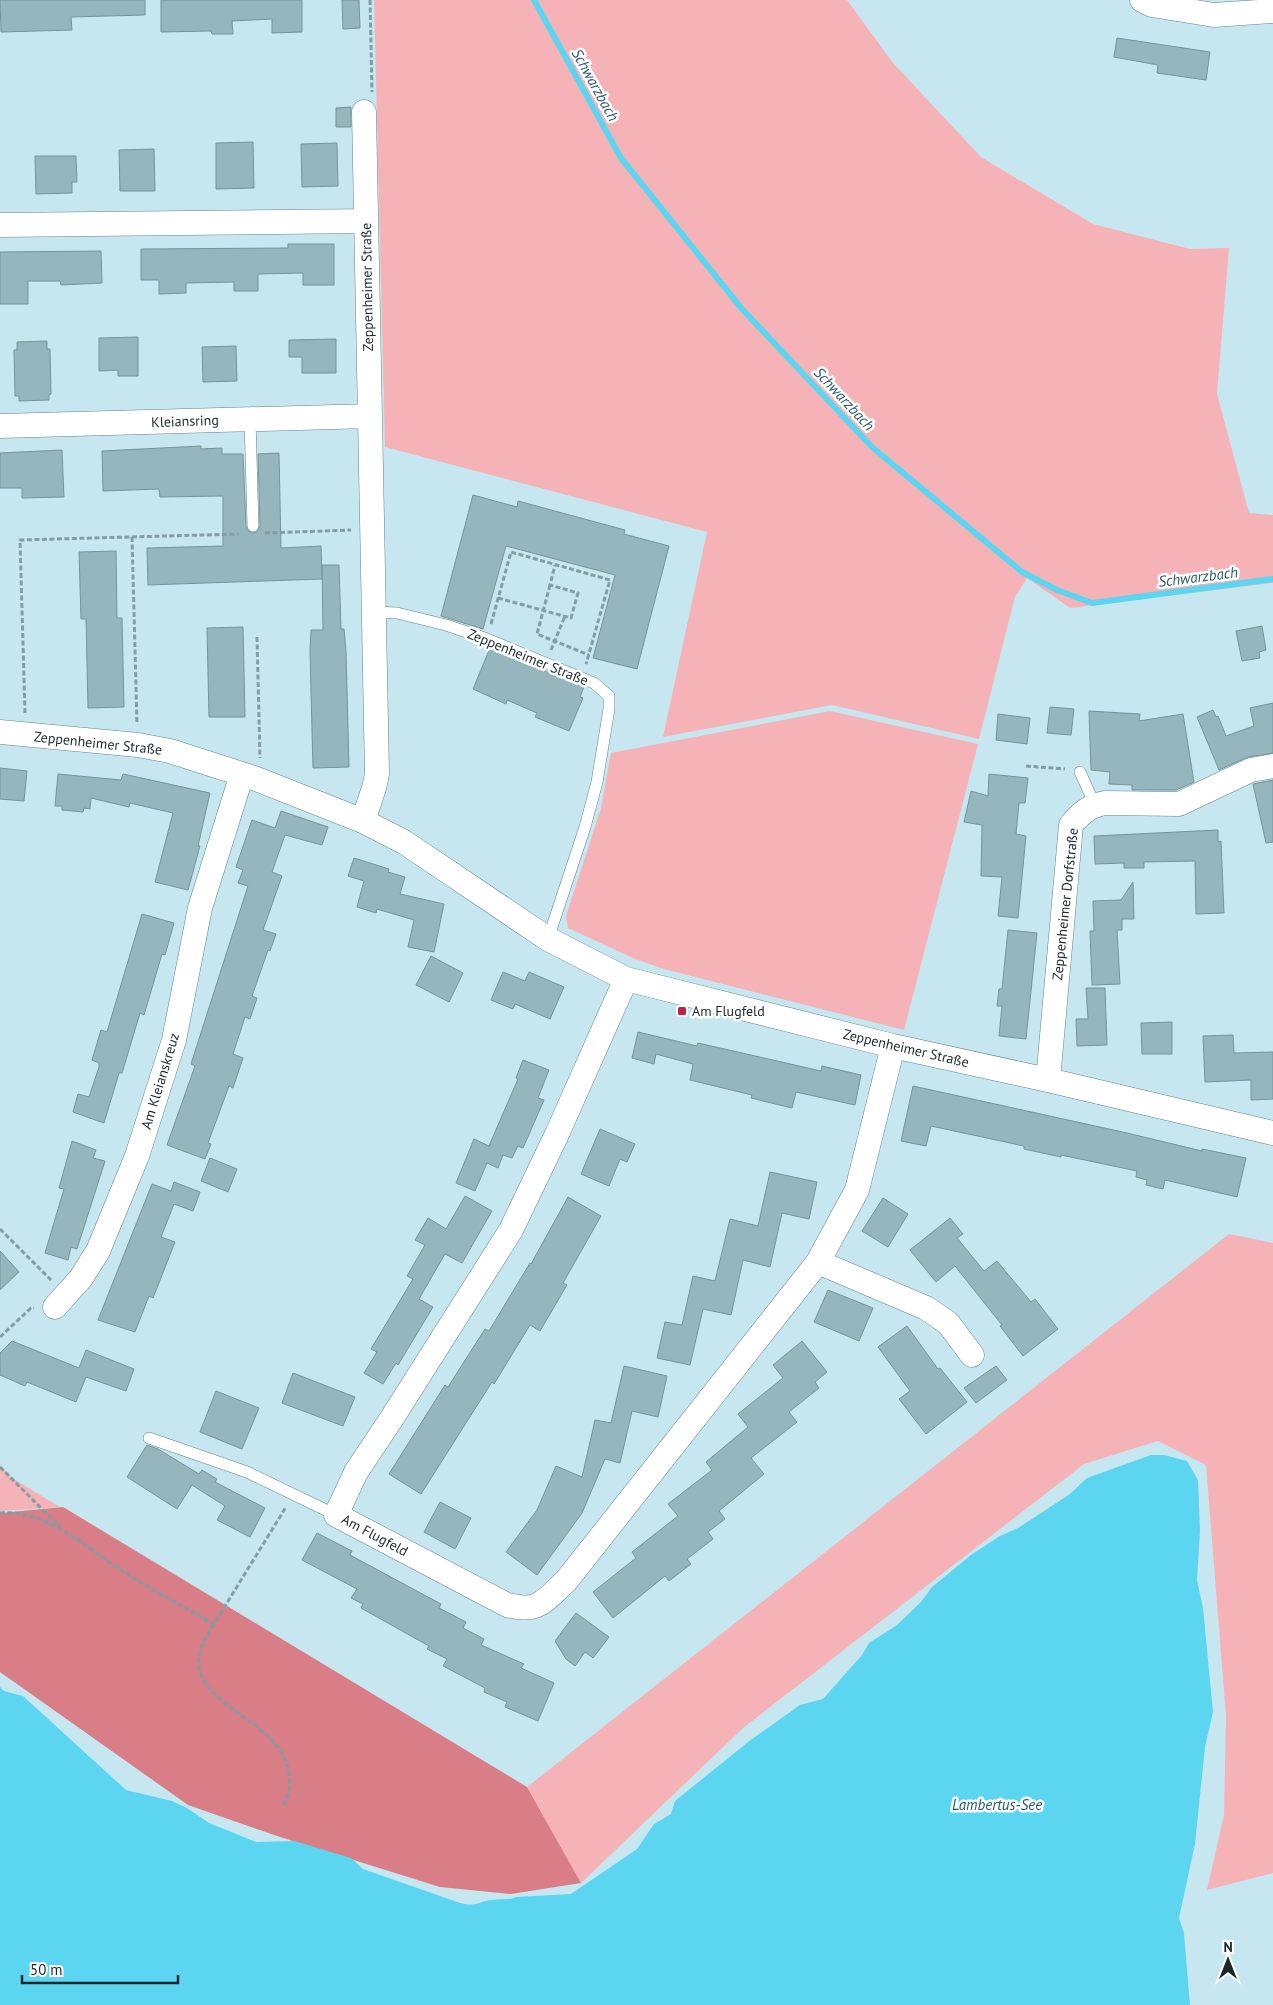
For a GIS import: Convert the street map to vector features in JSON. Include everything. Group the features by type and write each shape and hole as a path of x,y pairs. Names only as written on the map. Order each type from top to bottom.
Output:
{"street":[{"path":"1142,0 1152,5 1214,15 1273,11"},
{"name":"Zeppenheimer Straße","path":"363,821 377,774 364,112"},
{"path":"0,225 366,221"},
{"name":"Kleiansring","path":"0,426 370,416"},
{"name":"Zeppenheimer Straße","path":"0,732 138,745 170,751 248,776 363,821 404,842 548,939 626,979 893,1046 1273,1133"},
{"path":"1095,805 1105,803 1178,804 1251,770 1273,766"},
{"name":"Am Kleianskreuz","path":"61,1300 82,1278 98,1251 137,1156 174,1040 200,908 248,776"},
{"name":"Zeppenheimer Dorfstraße","path":"1048,1080 1071,825 1082,813 1095,805"},
{"name":"Am Flugfeld","path":"626,979 518,1217 356,1472 336,1514 507,1605 523,1609 537,1606 566,1581 818,1262 858,1190 893,1046"},
{"path":"818,1262 926,1308 948,1323 972,1355"}],"lane":[{"path":"250,419 253,526"},
{"name":"Zeppenheimer Straße","path":"374,612 397,613 446,625 487,639 582,678 594,684 609,696 610,708 597,782 575,863 548,939"},
{"path":"1080,772 1095,805"},
{"path":"149,1438 247,1472 336,1514"}],"path":[{"path":"364,112 373,112 370,0"},
{"path":"262,533 372,530"},
{"path":"26,735 20,540 243,534"},
{"path":"132,537 138,745"},
{"path":"487,639 511,552 610,580 582,678"},
{"path":"555,564 538,634 588,655"},
{"path":"498,598 571,618 578,593 550,585"},
{"path":"545,662 565,616"},
{"path":"248,776 260,758 257,637"},
{"path":"1026,766 1080,772"},
{"path":"0,1229 61,1300 31,1308 0,1337"},
{"path":"0,1467 62,1529 122,1571 214,1624"},
{"path":"282,1806 291,1791 287,1764 277,1745 208,1687 199,1667 201,1646 293,1495"},
{"path":"0,1512 15,1511 62,1529"}],"shaded area":[{"path":"374,0 847,0 893,63 981,157 1093,224 1190,249 1229,248 1217,394 1249,513 1273,515 1273,583 1070,608 1027,578 1015,597 979,739 832,705 663,737 707,532 385,447"},
{"path":"830,711 978,744 904,1030 664,969 635,959 568,928 566,916 601,808 611,753"},
{"path":"1229,1234 1273,1243 1273,1873 1207,1890 1224,1815 1226,1716 1206,1465 1158,1441 1084,1464 743,1728 581,1883 527,1787"},
{"path":"0,1465 12,1478 60,1507 0,1511"},
{"path":"63,1507 527,1787 581,1883 511,1894 440,1887 280,1837 188,1805 0,1672 0,1513"}],"water":[{"name":"Lambertus-See","path":"1151,1455 1164,1455 1187,1461 1198,1480 1200,1531 1197,1580 1203,1608 1213,1712 1205,1747 1195,1844 1179,1918 1184,1933 1190,2005 0,2005 0,1687 4,1691 23,1696 126,1790 172,1801 187,1808 209,1823 256,1842 294,1841 351,1858 363,1869 466,1904 516,1897 571,1894 637,1849 654,1824 671,1814 675,1801 748,1742 800,1705 823,1699 862,1655 869,1643 897,1625 921,1602 932,1587 971,1555 1000,1536 1018,1528 1070,1494 1087,1478"}],"building":[{"path":"0,0 145,0 145,15 71,17 72,30 1,32"},
{"path":"161,0 302,0 302,32 272,33 272,19 232,21 233,34 212,34 211,31 161,32"},
{"path":"342,0 359,0 360,28 343,29"},
{"path":"1117,38 1210,52 1206,80 1157,73 1158,65 1114,57"},
{"path":"351,107 351,127 336,127 336,108"},
{"path":"253,142 254,188 216,189 216,143"},
{"path":"337,143 338,186 302,187 301,144"},
{"path":"154,149 155,191 120,191 119,150"},
{"path":"35,156 76,156 77,182 72,182 72,193 36,194"},
{"path":"288,244 334,244 334,285 303,285 303,273 258,274 258,291 234,291 234,282 186,283 186,293 159,294 159,280 141,280 141,249 288,248"},
{"path":"101,251 102,283 61,285 60,281 28,281 28,304 0,304 0,252"},
{"path":"138,337 138,376 118,376 118,370 99,371 99,338"},
{"path":"336,339 336,373 302,373 302,357 289,357 289,340"},
{"path":"47,341 47,349 50,349 51,394 49,395 49,400 19,401 19,396 15,396 14,350 17,350 17,342"},
{"path":"236,346 237,381 203,382 202,347"},
{"path":"201,446 201,449 222,448 222,454 243,454 246,526 247,530 253,533 257,532 260,526 258,454 279,453 281,548 321,546 322,579 148,585 147,548 223,546 223,496 160,497 159,489 103,491 102,451"},
{"path":"62,450 64,497 22,498 22,488 0,488 0,453"},
{"path":"473,495 517,507 518,501 625,530 624,534 669,546 637,669 593,658 615,575 506,546 483,629 441,616"},
{"path":"116,551 117,618 122,618 124,707 88,708 86,619 81,619 79,552"},
{"path":"322,565 339,565 341,629 344,629 346,651 349,767 313,768 310,652 311,630 323,630"},
{"path":"1262,626 1266,650 1259,652 1260,658 1242,661 1236,631"},
{"path":"243,627 245,717 209,717 207,628"},
{"path":"490,648 584,687 580,697 583,698 569,731 535,717 537,713 507,700 506,704 473,689"},
{"path":"1273,703 1273,753 1248,757 1219,770 1197,717 1213,710 1216,717 1218,716 1226,736 1254,726 1250,708"},
{"path":"1050,707 1074,709 1071,735 1047,733"},
{"path":"1089,711 1140,714 1139,721 1183,714 1194,782 1176,790 1132,790 1132,785 1109,784 1110,772 1091,770"},
{"path":"998,714 1030,718 1027,744 996,740"},
{"path":"0,768 27,771 24,801 0,799"},
{"path":"58,774 121,780 123,774 210,793 198,846 200,846 188,890 155,882 173,813 130,803 129,807 91,798 90,809 84,808 83,812 62,810 62,806 55,806"},
{"path":"989,774 1028,778 1025,803 1019,803 1016,834 1026,836 1018,918 998,916 1002,877 981,876 982,825 964,822 971,791 988,796"},
{"path":"1273,780 1273,842 1266,843 1253,784"},
{"path":"281,811 328,827 322,845 285,835 272,872 282,876 263,930 276,934 270,951 268,950 252,996 257,998 250,1019 245,1017 233,1054 243,1058 233,1088 229,1086 208,1143 211,1144 205,1159 167,1145 195,1066 191,1064 248,886 238,883 243,870 236,867 252,820 275,828"},
{"path":"1218,830 1218,842 1221,841 1224,913 1196,914 1195,861 1144,862 1144,868 1124,868 1124,863 1095,864 1094,836"},
{"path":"354,858 389,869 388,872 405,877 400,894 444,904 434,952 408,947 414,920 377,909 376,913 357,907 364,881 348,876"},
{"path":"1133,882 1134,919 1122,919 1122,930 1117,930 1120,984 1092,985 1090,931 1094,931 1093,901 1121,900"},
{"path":"142,914 174,923 165,955 162,954 144,1015 140,1013 122,1073 119,1073 104,1123 73,1112 78,1094 89,1097 99,1067 99,1063 92,1060 101,1030 107,1032"},
{"path":"1008,930 1037,933 1026,1039 999,1036 1002,1006 997,1006 999,989 1002,989"},
{"path":"431,956 463,973 449,1002 416,985"},
{"path":"503,972 525,981 529,972 564,987 550,1019 515,1004 513,1009 491,1000"},
{"path":"1086,988 1105,988 1107,1045 1077,1046 1076,1019 1088,1019"},
{"path":"1172,1022 1172,1054 1142,1054 1141,1023"},
{"path":"638,1032 697,1046 698,1043 821,1071 822,1066 861,1075 855,1105 796,1092 792,1108 751,1098 752,1095 690,1080 693,1064 656,1054 654,1064 632,1058"},
{"path":"1233,1035 1234,1053 1273,1052 1273,1099 1251,1100 1251,1080 1205,1082 1203,1036"},
{"path":"523,1060 549,1070 538,1098 544,1100 523,1148 518,1146 512,1158 503,1155 498,1168 487,1163 475,1191 456,1183 474,1139 489,1146 518,1079 516,1078"},
{"path":"913,1086 1202,1151 1202,1149 1246,1158 1237,1197 1165,1180 1163,1189 1146,1185 1147,1180 1136,1177 1137,1171 1024,1149 1024,1146 931,1126 926,1146 901,1141"},
{"path":"600,1129 635,1144 627,1162 620,1159 609,1186 581,1174"},
{"path":"72,1141 96,1150 93,1158 105,1161 77,1249 71,1247 68,1260 45,1253 64,1189 59,1188"},
{"path":"210,1158 237,1169 228,1192 201,1181"},
{"path":"770,1172 817,1182 809,1219 782,1213 770,1267 743,1260 731,1315 703,1309 690,1365 657,1358 665,1322 682,1325 693,1276 715,1281 730,1219 758,1226"},
{"path":"174,1182 200,1192 193,1211 174,1204 161,1237 175,1242 153,1298 149,1296 135,1332 98,1320 152,1184 171,1191"},
{"path":"465,1196 492,1211 462,1263 445,1254 419,1299 433,1307 398,1365 396,1363 383,1384 364,1373 377,1352 371,1349 413,1279 407,1276 425,1245 415,1240 428,1218 446,1229"},
{"path":"568,1197 601,1216 563,1283 567,1285 540,1331 530,1325 494,1384 492,1382 421,1494 389,1474 445,1385 448,1387 485,1329 489,1331 531,1264"},
{"path":"883,1198 908,1214 888,1247 862,1231"},
{"path":"950,1218 963,1234 957,1238 984,1271 997,1261 1031,1302 1035,1299 1058,1329 1023,1356 1000,1326 1002,1325 955,1266 936,1282 910,1250"},
{"path":"0,1251 19,1272 0,1290"},
{"path":"828,1290 873,1308 859,1341 814,1322"},
{"path":"907,1326 938,1369 940,1368 967,1402 926,1434 899,1399 910,1391 878,1347"},
{"path":"12,1341 79,1368 86,1350 134,1369 126,1391 86,1377 76,1402 27,1382 25,1386 0,1375 0,1353"},
{"path":"802,1341 827,1372 815,1382 819,1388 789,1412 797,1422 751,1458 764,1474 719,1511 725,1519 708,1532 713,1539 687,1559 691,1564 669,1581 665,1576 613,1618 593,1592 636,1558 632,1552 678,1516 668,1504 712,1470 706,1462 748,1427 738,1414 783,1378 773,1365"},
{"path":"624,1366 667,1376 658,1417 632,1411 620,1463 605,1459 582,1513 537,1575 506,1552 537,1510 556,1466 582,1477 595,1420 611,1423"},
{"path":"996,1366 1007,1380 976,1403 964,1388"},
{"path":"293,1373 355,1397 343,1426 282,1403"},
{"path":"216,1391 259,1408 242,1449 200,1432"},
{"path":"147,1445 158,1449 199,1474 202,1470 217,1479 215,1482 265,1508 250,1537 217,1520 225,1506 192,1485 177,1509 127,1477"},
{"path":"440,1502 471,1518 455,1549 424,1532"},
{"path":"317,1533 352,1551 350,1555 441,1604 439,1608 466,1622 463,1628 484,1639 481,1645 524,1664 521,1668 554,1683 538,1721 505,1707 507,1702 484,1692 485,1688 443,1666 447,1659 427,1649 429,1646 361,1608 363,1604 351,1598 357,1589 302,1560"},
{"path":"576,1613 609,1637 593,1658 585,1652 575,1666 566,1659 555,1641"}],"waterway":[{"name":"Schwarzbach","path":"534,0 621,158 742,309 872,447 1022,572 1057,590 1092,603 1273,579"}],"place":[{"name":"Am Flugfeld","path":"682,1011"}]}
